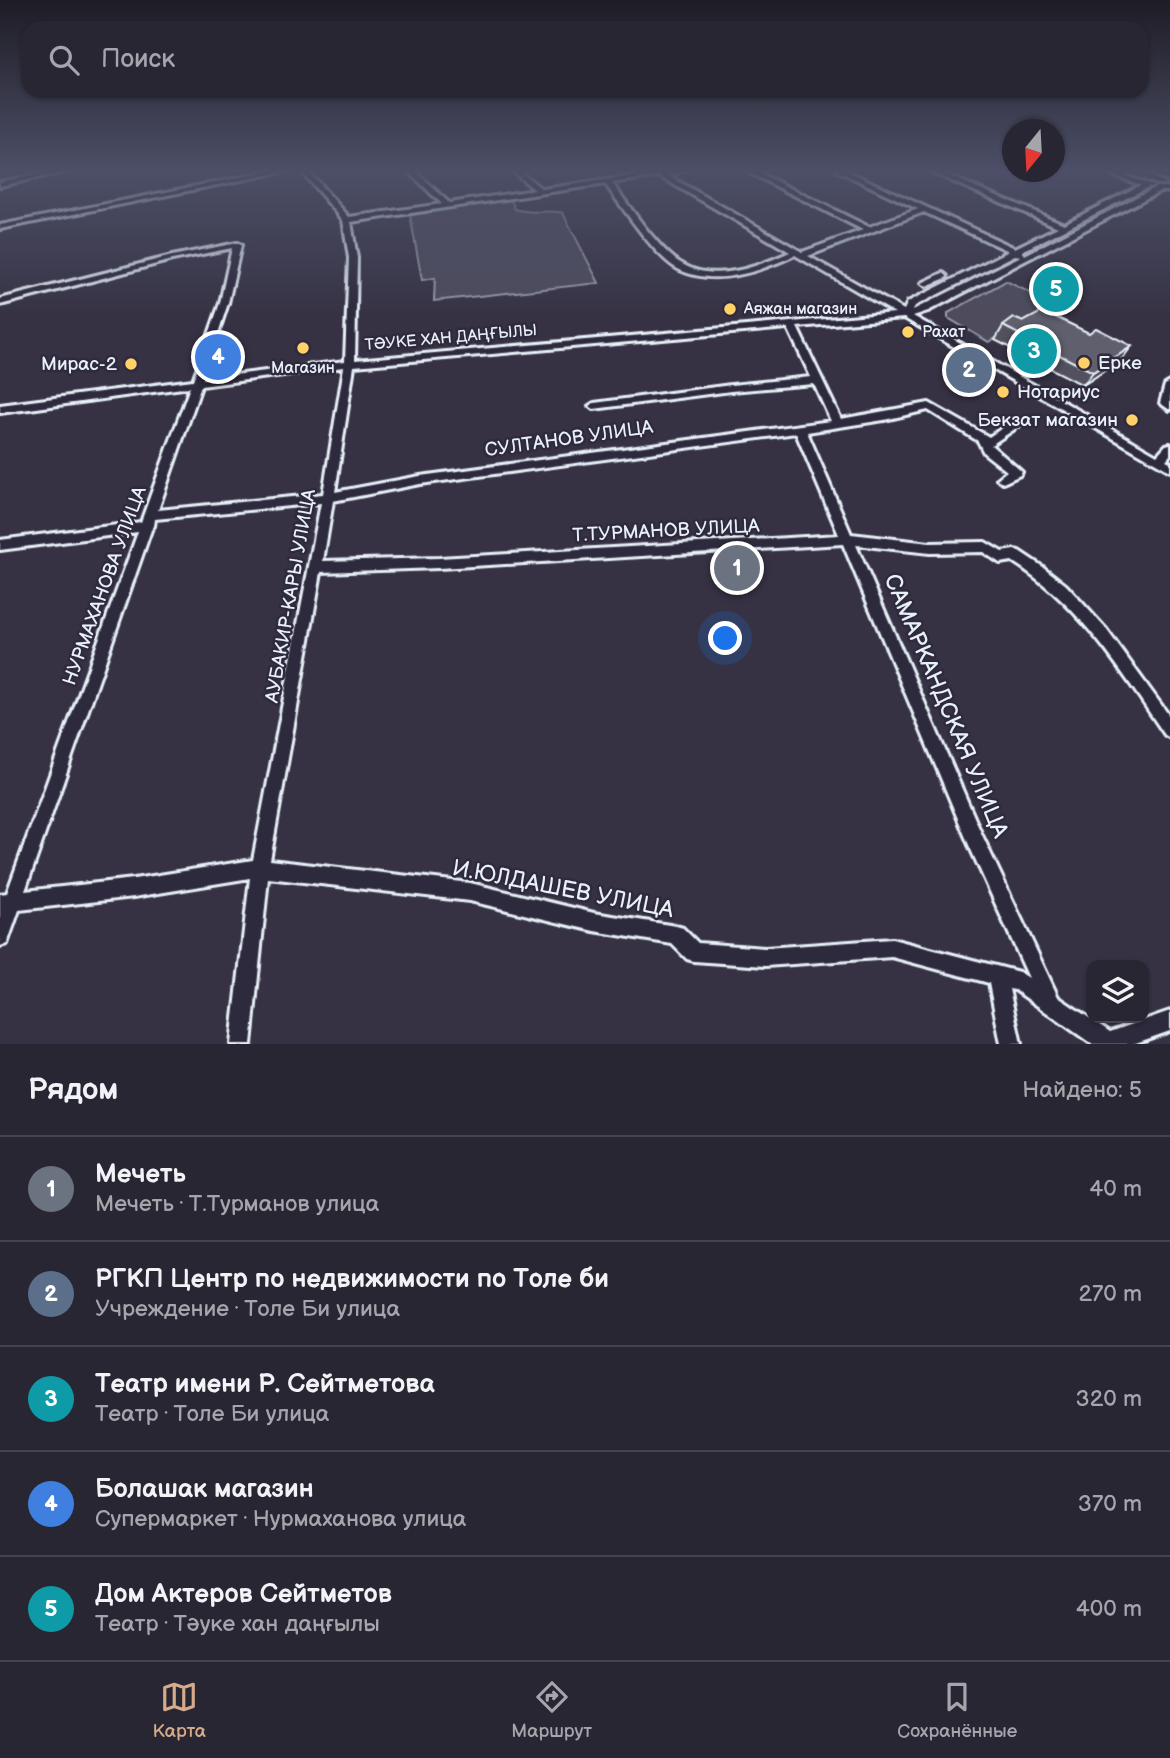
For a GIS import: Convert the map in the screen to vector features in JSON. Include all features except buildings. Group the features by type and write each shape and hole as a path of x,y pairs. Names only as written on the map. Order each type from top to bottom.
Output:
{"street":[{"path":"0,227 42,219"},
{"path":"347,220 356,219"},
{"path":"636,219 681,268 707,275 723,275 799,254 898,219"},
{"path":"737,219 1170,467"},
{"path":"846,219 869,230"},
{"path":"945,219 1028,257"},
{"path":"1052,219 1068,225"},
{"path":"1054,219 1068,225"},
{"path":"906,315 911,304 1080,219"},
{"name":"ТӘУКЕ ХАН ДАҢҒЫЛЫ","path":"0,409 350,363 906,315 925,309 1102,219"},
{"name":"АУБАКИР-КАРЫ УЛИЦА","path":"242,1044 260,869 316,567 350,363 353,258 347,220"},
{"name":"НУРМАХАНОВА УЛИЦА","path":"0,302 172,258 237,245 224,303 150,521 6,902 0,937"},
{"path":"926,283 943,276"},
{"path":"791,324 837,422"},
{"path":"594,406 730,388 818,380"},
{"path":"1170,385 1165,403 1170,407"},
{"name":"СУЛТАНОВ УЛИЦА","path":"0,545 150,521 328,498 419,480 800,429 929,406 983,439 988,450 1016,472 1003,479"},
{"path":"983,439 989,442 1020,422"},
{"name":"САМАРКАНДСКАЯ УЛИЦА","path":"800,429 975,839 1051,1002"},
{"path":"1159,460 1170,448"},
{"name":"Т.ТУРМАНОВ УЛИЦА","path":"316,567 439,563 848,540 930,548 985,547 1000,558 1014,555 1038,568 1076,602 1170,730"},
{"name":"И.ЮЛДАШЕВ УЛИЦА","path":"6,902 134,888 260,869 470,892 594,922 676,935 694,952 765,957 891,948 1019,982 1108,1043 1170,1021"},
{"path":"997,977 1011,1044"}],"shaded area":[{"path":"411,219 566,219 599,283 434,301 435,278 422,280"},
{"path":"1006,281 1055,305 989,342 948,318 948,313"}],"place":[{"name":"Дом Актеров Сейтметов","path":"1056,289"},
{"name":"Аяжан магазин","path":"730,309"},
{"name":"Рахат","path":"908,332"},
{"name":"Магазин","path":"303,348"},
{"name":"Театр имени Р. Сейтметова","path":"1034,351"},
{"name":"Болашак магазин","path":"218,357"},
{"name":"Ерке","path":"1084,363"},
{"name":"Мирас-2","path":"131,364"},
{"name":"РГКП Центр по недвижимости по Толе би","path":"969,370"},
{"name":"Нотариус","path":"1003,392"},
{"name":"Бекзат магазин","path":"1132,420"},
{"name":"Мечеть","path":"737,568"}]}
